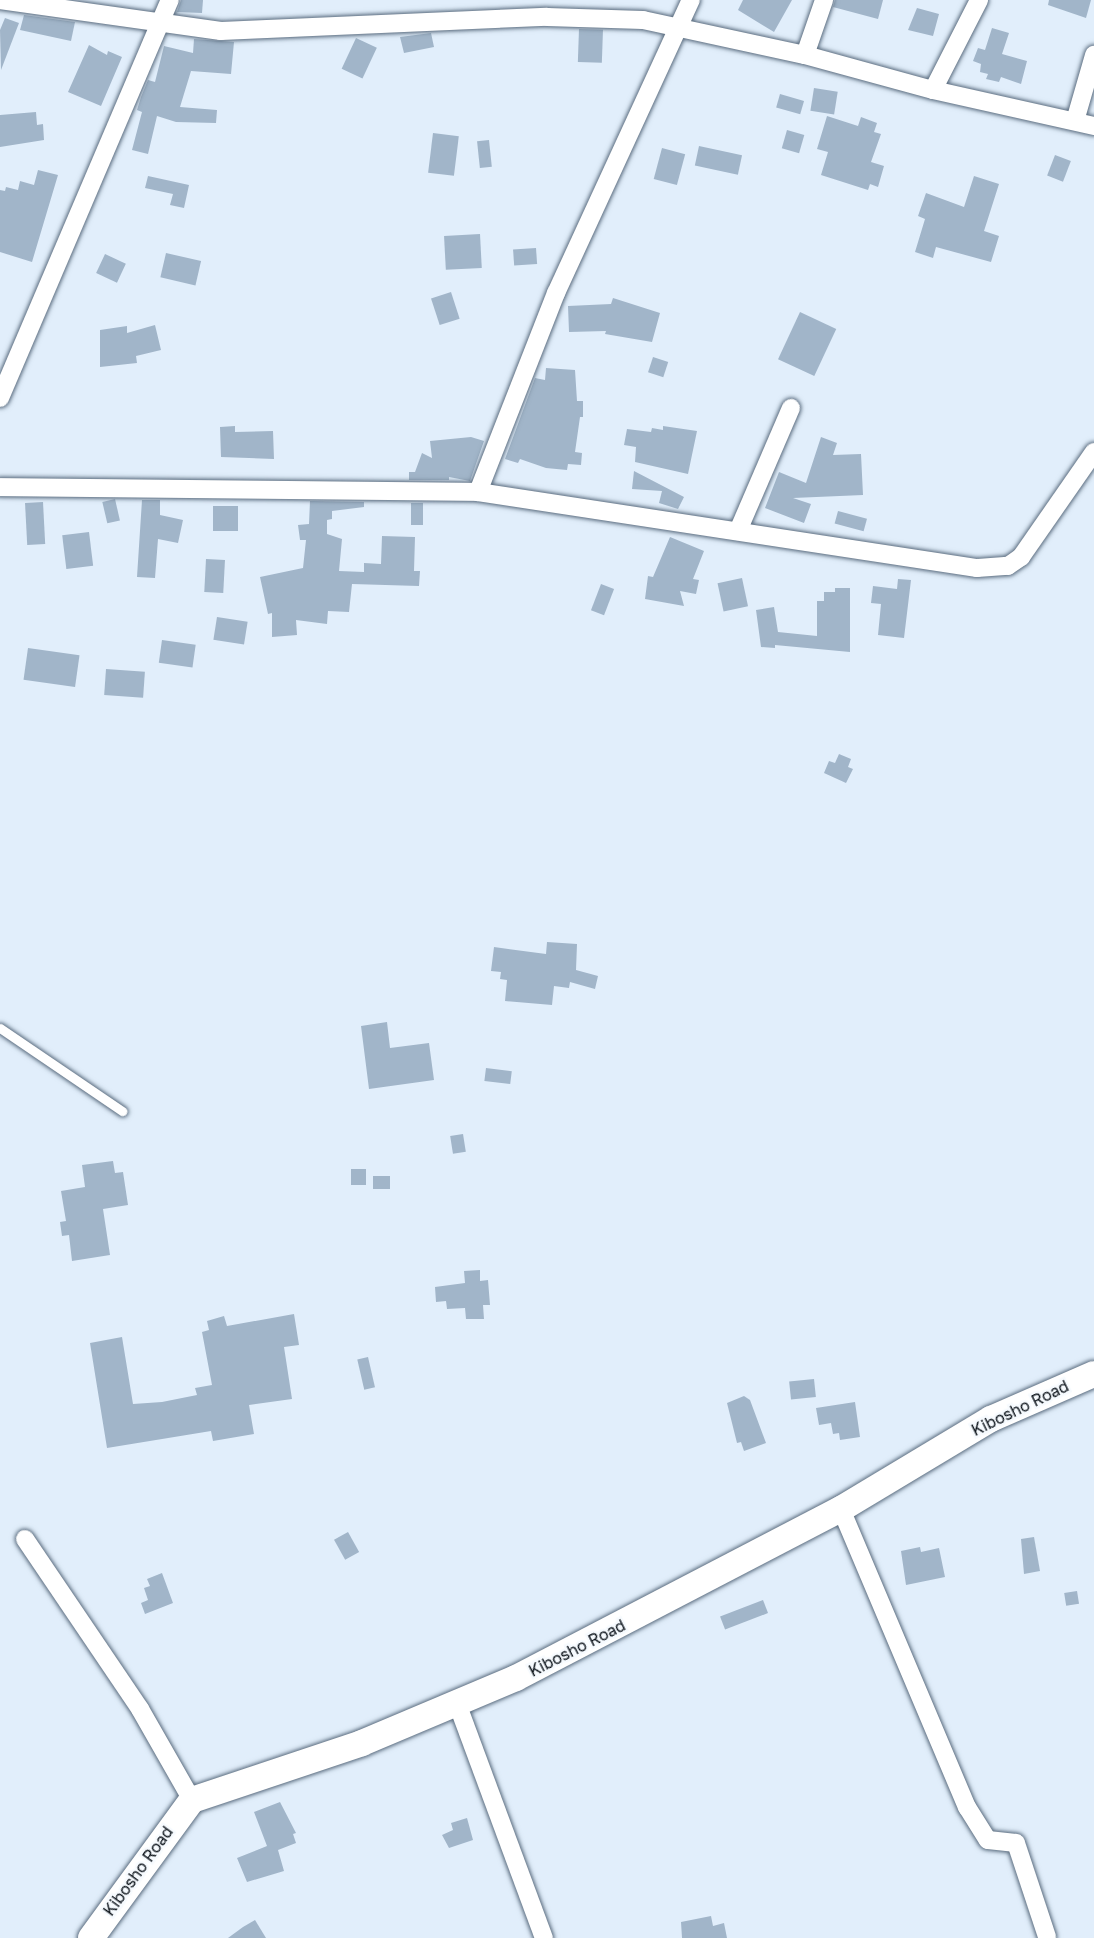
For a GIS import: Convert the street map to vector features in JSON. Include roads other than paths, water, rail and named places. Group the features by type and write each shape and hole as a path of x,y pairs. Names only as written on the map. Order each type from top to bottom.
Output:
{"main road":[{"name":"Kibosho Road","path":"91,1938 192,1800 362,1743 457,1703 646,1613 841,1509 991,1419 1094,1374"}],"street":[{"path":"0,0 157,25 221,31 281,31 547,17 643,20 805,55 933,90 1094,126"},
{"path":"0,398 157,25 170,0"},
{"path":"478,492 556,293 676,26 691,0"},
{"path":"805,55 824,0"},
{"path":"933,90 978,0"},
{"path":"1075,121 1094,55"},
{"path":"738,531 791,408"},
{"path":"0,487 478,492 977,568 1008,566 1021,557 1094,452"},
{"path":"841,1509 967,1807 987,1840 1016,1843 1047,1937"},
{"path":"25,1539 140,1709 192,1800"},
{"path":"457,1703 544,1938"}],"lane":[{"path":"0,1028 122,1111"}]}
